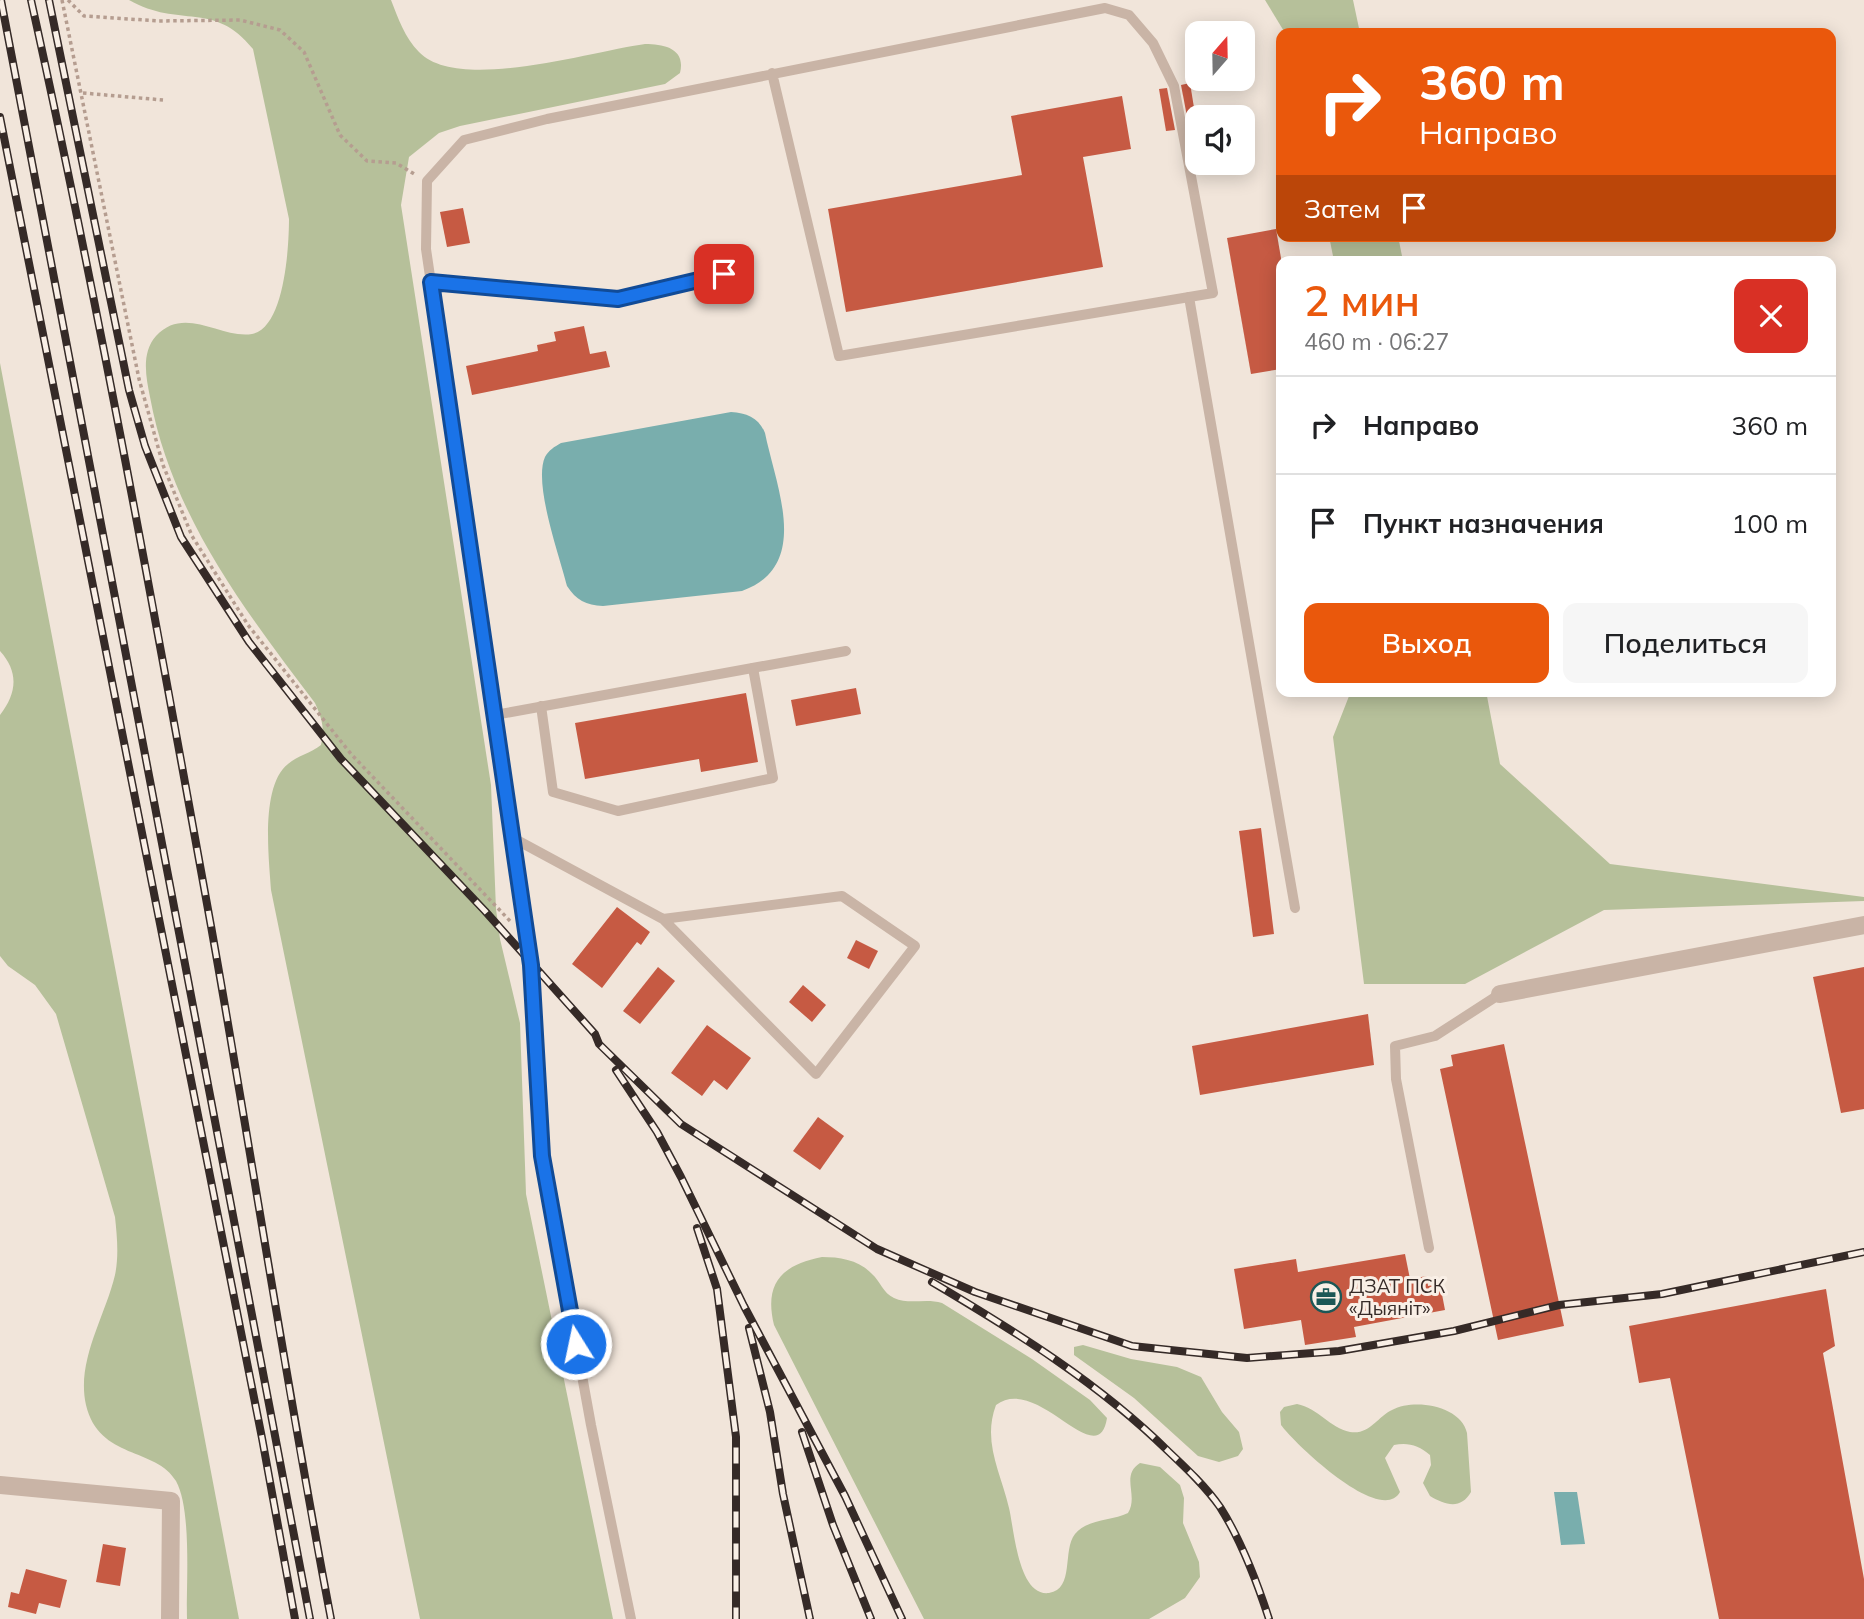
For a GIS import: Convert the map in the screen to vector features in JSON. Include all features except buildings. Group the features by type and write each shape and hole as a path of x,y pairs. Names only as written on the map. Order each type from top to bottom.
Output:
{"street":[{"path":"1500,994 1864,925"},
{"path":"0,1485 171,1502 170,1619"}],"lane":[{"path":"631,1619 591,1425 542,1156 528,940 426,249 427,181 464,140 547,119 772,73 1105,8 1129,15 1153,43 1174,86 1213,293 839,356 772,73"},
{"path":"431,282 618,299 724,274"},
{"path":"1189,297 1295,908"},
{"path":"495,715 846,651"},
{"path":"541,706 553,792 618,811 773,778 753,668"},
{"path":"513,838 663,919 816,1074 915,946 842,895 663,919"},
{"path":"1429,1248 1396,1079 1395,1046 1435,1037 1500,994"}],"path":[{"path":"62,0 139,379 163,465 192,536 248,625 351,754 528,940"},
{"path":"68,0 84,16 159,21 240,20 280,30 304,52 340,135 367,161 396,163 427,181"},
{"path":"83,93 163,100"}],"green space":[{"path":"129,0 391,0 406,34 419,52 438,64 463,69 527,66 645,44 666,47 680,58 680,73 665,84 460,126 439,133 409,157 401,205 491,785 496,909 500,939 520,1023 526,1194 613,1619 420,1619 271,890 268,824 273,789 279,774 288,764 321,745 322,724 315,703 237,596 193,521 160,440 146,373 146,357 151,343 167,327 191,323 240,334 252,334 263,328 272,317 283,284 289,219 253,49 239,34 224,25 210,20 164,13"},
{"path":"1265,0 1353,0 1359,28 1282,28"},
{"path":"1330,242 1399,242 1402,256 1333,256"},
{"path":"0,363 239,1619 187,1619 186,1528 181,1494 176,1481 167,1470 115,1444 103,1435 93,1423 86,1405 84,1389 88,1356 115,1275 115,1217 56,1014 35,985 8,966 0,956 0,715 10,699 13,675 0,651"},
{"path":"1349,697 1487,697 1500,764 1610,864 1864,897 1864,901 1604,910 1465,984 1364,984 1333,737"},
{"path":"822,1257 861,1265 894,1298 942,1303 1032,1359 1090,1400 1107,1418 1101,1432 1092,1436 1029,1402 1012,1399 996,1405 991,1432 994,1457 1009,1508 1019,1560 1030,1584 1039,1591 1049,1593 1057,1590 1065,1577 1069,1549 1075,1534 1093,1523 1128,1513 1132,1499 1131,1474 1140,1463 1160,1467 1180,1485 1184,1498 1183,1523 1199,1562 1200,1577 1185,1598 1149,1619 924,1619 774,1325 772,1298 779,1279 796,1265"},
{"path":"1083,1345 1131,1359 1177,1367 1201,1377 1222,1412 1239,1432 1243,1449 1238,1456 1219,1462 1198,1456 1134,1398 1074,1355 1074,1347"},
{"path":"1297,1404 1350,1432 1363,1431 1387,1413 1402,1406 1424,1405 1447,1411 1456,1416 1467,1433 1471,1492 1458,1504 1441,1502 1430,1496 1423,1483 1431,1465 1430,1455 1413,1445 1404,1444 1394,1445 1385,1458 1400,1492 1390,1500 1375,1499 1358,1491 1320,1464 1281,1425 1280,1412 1284,1407"}],"water":[{"path":"731,412 752,417 765,433 781,500 783,544 777,563 764,579 742,591 603,606 587,603 574,595 567,586 545,502 542,469 548,452 561,443"},
{"path":"1554,1492 1577,1492 1585,1544 1561,1545"}],"railway":[{"path":"1,0 310,1619"},
{"path":"31,0 80,231 147,578 211,926 331,1619"},
{"path":"49,0 129,390 145,446 181,537 249,642 341,759 485,911 595,1034 599,1044 681,1124 877,1249 975,1292 1132,1346 1247,1358 1339,1351 1454,1331 1559,1305 1662,1294 1864,1252"},
{"path":"0,117 262,1438 295,1619"},
{"path":"616,1070 657,1132 681,1177 744,1306 845,1496 902,1619"},
{"path":"697,1228 717,1289 736,1437 736,1619"},
{"path":"932,1282 995,1320 1085,1381 1142,1427 1189,1472 1215,1500 1228,1520 1248,1562 1269,1619"},
{"path":"749,1328 770,1412 783,1494 810,1619"},
{"path":"802,1432 833,1525 871,1619"}],"place":[{"name":"ДЗАТ ПСК «Дыяніт»","path":"1326,1297"}],"route":[{"path":"576,1344 542,1156 531,965 431,282 618,299 724,274"}]}
